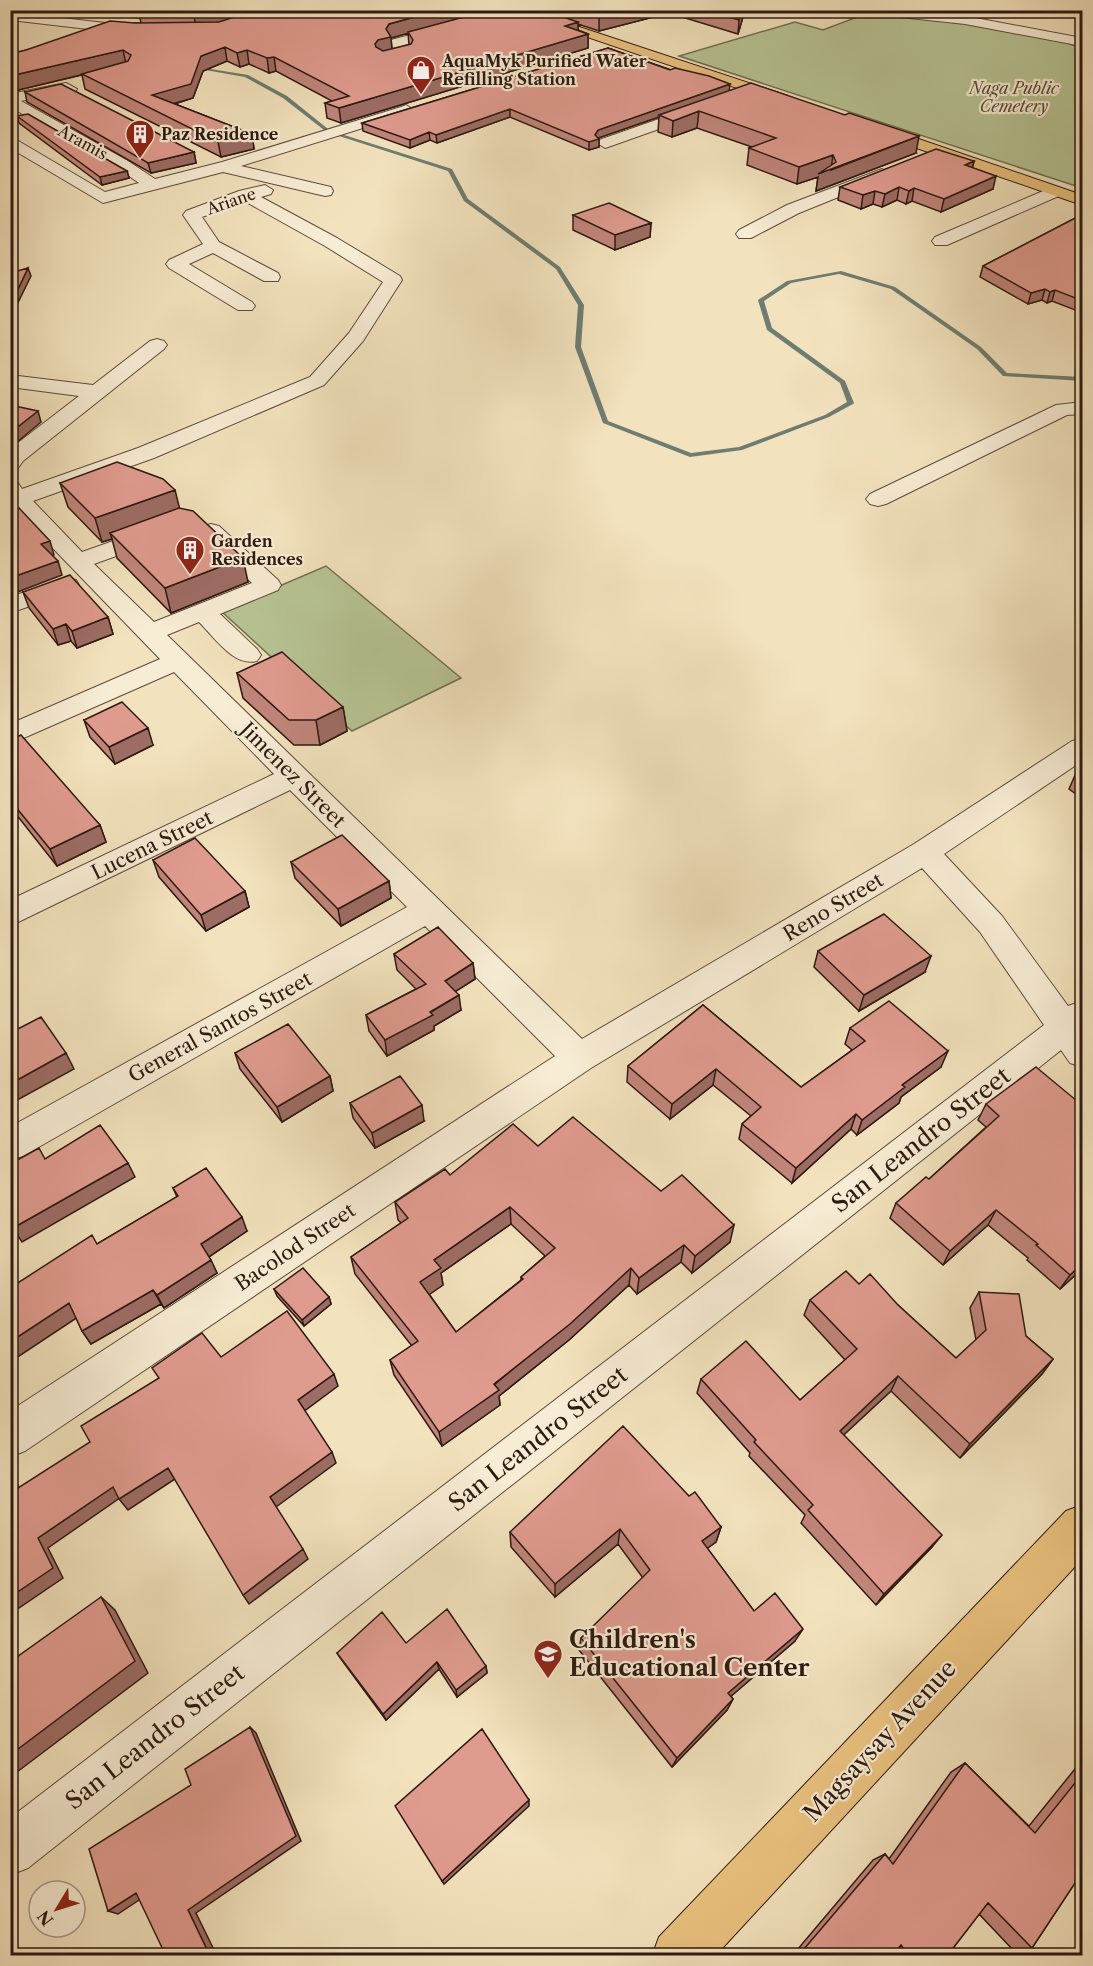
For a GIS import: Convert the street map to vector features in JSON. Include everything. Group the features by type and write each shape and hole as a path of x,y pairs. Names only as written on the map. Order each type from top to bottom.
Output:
{"main road":[{"path":"509,12 537,18 799,104"},
{"path":"865,126 1083,200"},
{"name":"Magsaysay Avenue","path":"678,1956 1083,1527"}],"street":[{"path":"537,18 565,10"},
{"path":"70,35 114,13"},
{"path":"900,13 965,20 1083,42"},
{"path":"10,16 89,26 156,31"},
{"path":"385,59 405,54 396,43 456,20 396,29"},
{"path":"591,54 618,45"},
{"path":"10,100 86,81"},
{"path":"66,87 87,98"},
{"path":"733,98 754,90"},
{"name":"Aramis","path":"10,100 122,164 154,186"},
{"path":"10,141 103,198 222,167 424,104"},
{"path":"605,143 711,105"},
{"path":"919,159 940,151"},
{"path":"201,156 222,167 325,191"},
{"path":"745,234 793,209 898,167"},
{"name":"Ariane","path":"245,306 175,264 213,246 192,215 245,195 287,183"},
{"path":"941,241 1055,191"},
{"path":"13,496 146,453 317,381 356,337 393,280 331,242 245,195"},
{"path":"213,246 271,277"},
{"path":"12,458 157,345"},
{"path":"10,381 99,392"},
{"path":"878,499 1063,409 1083,408"},
{"name":"Jimenez Street","path":"13,496 579,1058"},
{"path":"10,606 84,569 189,524 207,527 269,585 150,633"},
{"path":"203,612 248,656"},
{"path":"10,735 177,661"},
{"name":"Reno Street","path":"579,1058 925,852 1083,748"},
{"name":"Lucena Street","path":"10,914 294,776"},
{"path":"925,852 991,924 1077,1031"},
{"name":"General Santos Street","path":"10,1145 429,909"},
{"name":"San Leandro Street","path":"10,1850 1077,1031"},
{"name":"Bacolod Street","path":"10,1436 579,1058"}],"green space":[{"name":"Naga Public Cemetery","path":"873,11 952,17 1033,33 1082,48 1082,188 679,56 795,22 823,30"},
{"path":"326,566 461,678 352,731 221,611"}],"building":[{"path":"142,10 205,10 139,12"},
{"path":"256,10 440,10 389,24 386,29 391,37 378,40 375,44 383,51 411,44 413,40 408,32 490,10 542,10 578,22 565,26 588,34 339,108 325,103 349,96 274,57 267,58 247,50 237,53 225,47 201,56 191,84 152,95 252,134 218,142 82,74 128,61 131,55 123,50 10,76 10,54 110,21 219,22"},
{"path":"578,10 626,10 599,17"},
{"path":"707,10 742,10 739,20"},
{"path":"608,48 670,70 675,68 709,76 730,84 598,130 595,135 599,139 589,142 510,109 436,135 429,132 410,140 362,123"},
{"path":"751,83 845,115 849,113 919,136 818,174 836,162 833,155 799,167 749,148 776,138 699,111 673,121 659,115"},
{"path":"61,84 194,152 148,163 25,92"},
{"path":"28,114 127,171 100,177 17,116"},
{"path":"936,149 974,161 965,165 996,176 944,199 914,188 909,191 899,187 885,194 875,191 863,195 840,187"},
{"path":"609,203 651,223 615,235 573,215"},
{"path":"1083,214 1083,301 1055,290 1050,292 1045,289 1031,293 983,266"},
{"path":"28,268 10,306 10,273"},
{"path":"10,405 38,411 10,433"},
{"path":"117,462 163,479 175,490 95,518 60,483"},
{"path":"10,507 14,510 19,508 50,541 41,544 58,561 10,578"},
{"path":"179,508 193,511 243,558 165,588 110,533"},
{"path":"70,575 108,617 72,631 66,624 53,629 23,592"},
{"path":"282,652 343,707 316,720 289,720 237,673"},
{"path":"122,702 148,728 109,747 84,720"},
{"path":"21,735 100,825 50,849 10,800 10,740"},
{"path":"1083,769 1083,778 1076,773"},
{"path":"342,835 389,881 338,909 291,862"},
{"path":"195,838 245,891 201,915 153,860"},
{"path":"884,914 931,956 864,995 818,951"},
{"path":"438,927 473,963 445,981 459,995 430,1012 433,1015 385,1040 366,1015 426,984 394,954"},
{"path":"889,1001 948,1051 902,1085 905,1087 862,1120 856,1114 796,1168 742,1124 761,1107 716,1069 672,1104 628,1066 703,1005 801,1087 865,1041 850,1028"},
{"path":"41,1017 66,1053 10,1084 10,1033"},
{"path":"288,1024 330,1076 277,1107 235,1053"},
{"path":"1036,1067 1083,1106 1083,1263 1070,1275 1036,1245 1038,1244 996,1210 950,1251 896,1203 926,1177 929,1179 999,1116 986,1104"},
{"path":"400,1076 422,1105 372,1133 350,1103"},
{"path":"573,1117 661,1191 682,1175 734,1225 695,1256 684,1245 639,1278 631,1268 570,1324 494,1384 499,1390 439,1432 390,1360 418,1341 351,1257 408,1218 395,1202 445,1169 450,1175 513,1124 538,1146","holes":["510,1207 555,1248 521,1277 523,1279 456,1332 420,1282 441,1268 434,1260"]},
{"path":"100,1125 128,1163 13,1228 10,1224 10,1164 39,1148 45,1159"},
{"path":"206,1168 242,1217 201,1244 211,1260 157,1295 153,1290 82,1331 69,1303 10,1342 10,1288 92,1235 97,1244 178,1196 173,1188"},
{"path":"303,1268 329,1297 302,1320 274,1289"},
{"path":"846,1271 859,1284 870,1274 898,1305 956,1358 986,1330 979,1292 1019,1294 1026,1336 1053,1359 970,1444 898,1376 840,1431 942,1535 884,1594 808,1510 813,1505 754,1442 756,1440 701,1379 746,1341 800,1400 857,1349 810,1300"},
{"path":"287,1311 334,1374 298,1400 332,1452 270,1497 303,1549 243,1595 168,1468 119,1499 113,1487 38,1538 53,1568 10,1597 10,1481 15,1490 90,1442 81,1426 159,1378 152,1368 202,1333 221,1357"},
{"path":"623,1426 689,1496 695,1492 721,1527 702,1541 754,1611 775,1593 803,1629 728,1693 733,1699 677,1758 581,1638 650,1570 620,1529 555,1584 510,1532"},
{"path":"101,1597 135,1661 10,1755 10,1662"},
{"path":"447,1609 486,1666 456,1690 437,1662 383,1714 337,1653 382,1612 406,1643"},
{"path":"250,1727 296,1836 188,1910 210,1956 166,1956 136,1893 108,1911 89,1849 191,1785 185,1769"},
{"path":"482,1729 529,1800 442,1881 395,1806"},
{"path":"965,1763 1035,1833 1083,1773 1083,1871 1032,1948 988,1903 947,1956 909,1956 901,1945 892,1956 798,1956 885,1854 893,1864"}],"waterway":[{"path":"194,67 246,76 285,97 326,129"},
{"path":"341,135 450,170 466,200 558,268 581,305 578,347 605,422 690,455 740,449 827,416 851,403 843,382 769,329 761,300 789,282 839,272 893,288 979,348 1005,375 1082,379"}],"place":[{"name":"AquaMyk Purified Water Refilling Station","path":"421,96"},
{"name":"Paz Residence","path":"140,160"},
{"name":"Garden Residences","path":"190,576"},
{"name":"Children's Educational Center","path":"548,1680"}]}
